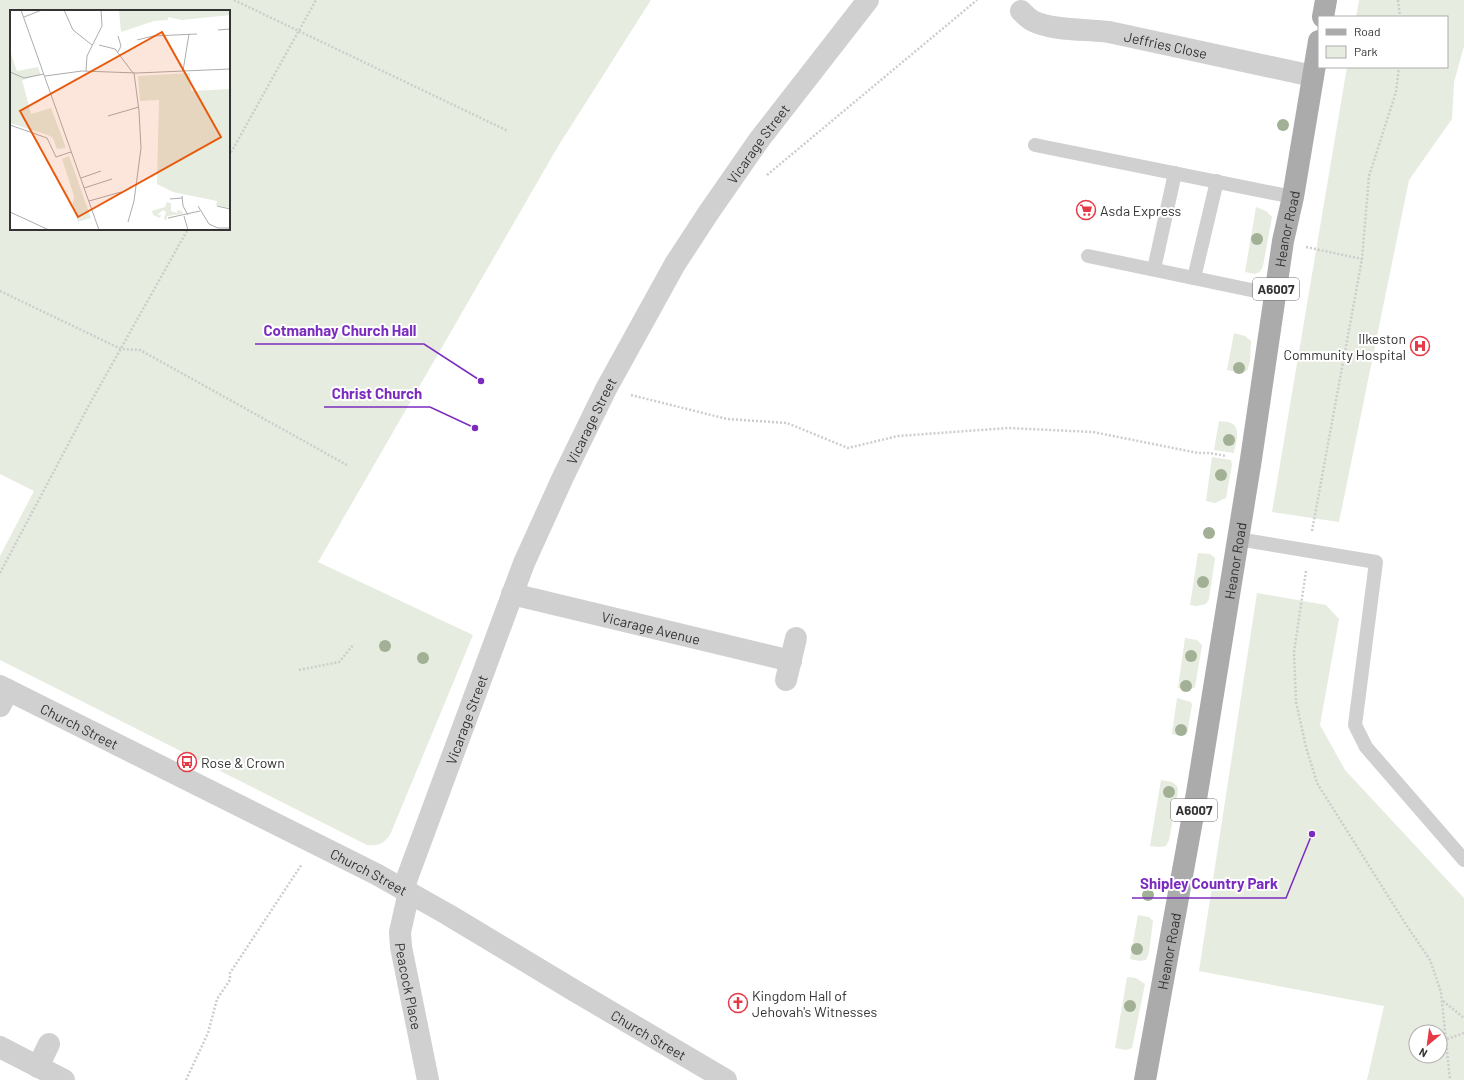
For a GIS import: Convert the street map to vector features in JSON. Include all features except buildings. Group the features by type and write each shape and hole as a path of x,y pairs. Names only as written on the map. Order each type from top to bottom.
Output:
{"main road":[{"path":"1323,16 1326,0"},
{"name":"Heanor Road","path":"1145,1080 1196,793 1252,459 1283,241 1293,196 1318,47"}],"street":[{"name":"Vicarage Street","path":"406,890 512,594 563,476 606,389 675,264 738,170 868,0"},
{"name":"Jeffries Close","path":"1021,11 1034,22 1042,24 1079,30 1109,32 1313,76"},
{"name":"Vicarage Avenue","path":"512,594 788,670 796,638"},
{"name":"Church Street","path":"3,694 314,842 406,890 726,1080"},
{"name":"Peacock Place","path":"406,890 400,932 401,947 428,1080"},
{"path":"38,1067 49,1044"},
{"path":"0,1048 64,1080"}],"lane":[{"path":"1035,145 1293,196"},
{"path":"1154,270 1175,173"},
{"path":"1194,278 1217,181"},
{"path":"1088,256 1275,294"},
{"path":"1238,538 1376,562 1355,725 1366,747 1464,860"}],"path":[{"path":"234,0 508,131"},
{"path":"230,154 316,0"},
{"path":"738,170 758,182 977,0"},
{"path":"1398,0 1400,16"},
{"path":"0,573 121,349 187,230"},
{"path":"1283,241 1362,259"},
{"path":"0,291 121,349 140,350 347,464"},
{"path":"606,389 728,419 787,423 848,448 898,436 1008,428 1093,432 1198,453 1210,453 1252,459"},
{"path":"299,670 338,662 354,644"},
{"path":"186,1080 208,1033 217,999 230,980 230,973 301,866 314,842"},
{"path":"1443,1001 1464,1018"},
{"path":"1448,1039 1464,1033"}],"green space":[{"path":"0,0 651,0 557,148 318,562 473,635 390,835 383,842 378,845 367,845 0,660 0,556 34,491 0,474"},
{"path":"1359,0 1464,0 1464,46 1454,82 1452,119 1409,180 1339,522 1272,512 1347,68 1448,68 1448,16 1356,16"},
{"path":"1256,207 1266,211 1272,217 1263,266 1258,273 1254,274 1245,272"},
{"path":"1234,333 1245,336 1251,341 1250,362 1247,371 1241,373 1227,370"},
{"path":"1219,421 1230,422 1236,429 1237,437 1234,453 1214,450"},
{"path":"1212,457 1231,460 1232,465 1226,498 1215,503 1206,501"},
{"path":"1198,553 1210,554 1215,558 1209,599 1206,604 1197,606 1190,605"},
{"path":"1257,593 1326,605 1339,619 1320,725 1345,770 1464,898 1464,1080 1367,1080 1384,1006 1199,971"},
{"path":"1185,638 1197,640 1202,645 1195,687 1188,691 1178,688"},
{"path":"1177,698 1191,702 1192,705 1187,734 1182,736 1172,734"},
{"path":"1161,780 1172,782 1177,786 1178,791 1169,840 1166,846 1160,847 1150,846"},
{"path":"1138,915 1149,917 1153,921 1149,952 1146,960 1139,961 1130,959"},
{"path":"1127,977 1136,978 1145,984 1132,1048 1126,1050 1115,1048"}],"place":[{"name":"Asda Express","path":"1086,210"},
{"name":"Ilkeston Community Hospital","path":"1420,346"},
{"name":"Cotmanhay Church Hall","path":"481,381"},
{"name":"Christ Church","path":"475,428"},
{"name":"Rose & Crown","path":"187,762"},
{"name":"Shipley Country Park","path":"1312,834"},
{"name":"Kingdom Hall of Jehovah's Witnesses","path":"738,1003"}]}
